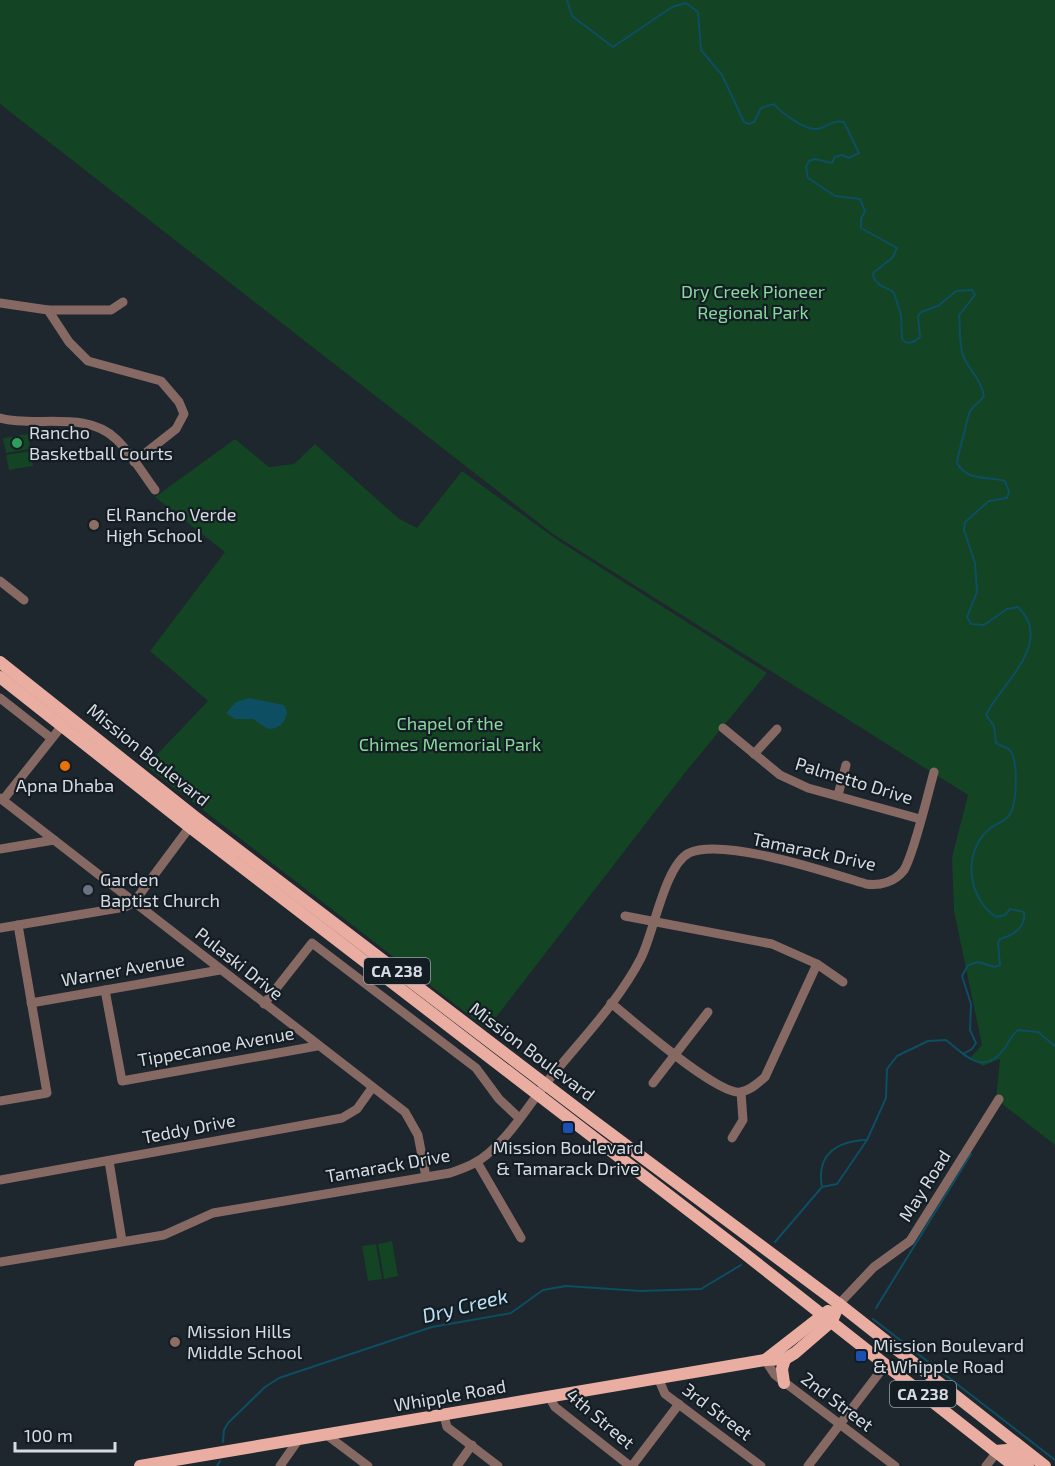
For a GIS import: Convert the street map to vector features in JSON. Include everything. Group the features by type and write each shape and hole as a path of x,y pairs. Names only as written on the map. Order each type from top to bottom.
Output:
{"main road":[{"name":"Mission Boulevard","path":"0,662 73,718 193,822"},
{"name":"Mission Boulevard","path":"0,676 542,1089 1014,1466"},
{"name":"Mission Boulevard","path":"542,1089 839,1304 1045,1466"},
{"path":"784,1383 782,1369 785,1359 828,1318 839,1304"},
{"name":"Whipple Road","path":"765,1360 828,1318"},
{"name":"Whipple Road","path":"140,1466 328,1436 765,1360 785,1359"},
{"path":"996,1452 1007,1450 1028,1466"}],"street":[{"path":"0,303 48,310 111,310 123,302"},
{"path":"48,310 69,342 88,361 161,381 179,402 184,414 176,429 134,462"},
{"path":"0,418 13,422 78,422 99,427 116,439 155,490"},
{"path":"0,581 24,600"},
{"path":"0,698 51,738"},
{"path":"2,799 61,724 73,718"},
{"name":"Palmetto Drive","path":"723,728 780,775 808,788 920,819"},
{"path":"754,754 777,729"},
{"path":"838,795 846,765"},
{"name":"Tamarack Drive","path":"0,1262 164,1235 213,1214 450,1173 477,1162 500,1143 611,1003 639,961 655,924 670,873 679,861 689,853 704,849 719,850 785,859 876,885 889,881 905,869 934,772"},
{"name":"Pulaski Drive","path":"2,799 317,1046 405,1112 414,1126 426,1177"},
{"path":"0,928 125,907 134,902 193,822"},
{"path":"0,849 54,840"},
{"path":"625,916 655,924 772,944 817,964 843,982"},
{"path":"0,1101 47,1093 18,925"},
{"path":"264,1004 312,943 476,1068 499,1099 519,1118"},
{"path":"611,1003 716,1086 741,1092 753,1087 765,1077 817,964"},
{"name":"Warner Avenue","path":"31,1003 220,970"},
{"name":"Tippecanoe Avenue","path":"105,990 122,1080 317,1046"},
{"path":"653,1083 708,1012"},
{"name":"Teddy Drive","path":"0,1180 109,1161 187,1144 342,1118 357,1109 372,1088"},
{"path":"732,1138 743,1120 741,1092"},
{"name":"May Road","path":"839,1304 874,1267 910,1241 999,1099"},
{"path":"109,1161 122,1241"},
{"path":"477,1162 521,1238"},
{"name":"2nd Street","path":"765,1360 774,1375 895,1466"},
{"path":"808,1466 886,1364"},
{"name":"3rd Street","path":"658,1380 665,1394 761,1466"},
{"name":"4th Street","path":"549,1398 555,1407 631,1466"},
{"path":"631,1466 679,1404"},
{"path":"444,1416 447,1427 498,1466"},
{"path":"328,1436 368,1466"},
{"path":"280,1466 299,1439"},
{"path":"456,1466 472,1446"},
{"path":"986,1466 996,1452"}],"green space":[{"name":"Dry Creek Pioneer Regional Park","path":"0,0 1055,0 1055,1145 996,1099 1000,1059 983,1066 970,1058 982,1045 954,911 952,857 968,795 553,534 0,104"},
{"name":"Rancho Basketball Courts","path":"28,434 30,449 6,453 3,438"},
{"name":"Chapel of the Chimes Memorial Park","path":"235,439 269,467 294,464 315,444 398,518 417,528 462,471 559,541 767,673 684,774 487,1029 146,766 208,701 150,651 225,552 155,497"},
{"name":"Rancho Basketball Courts","path":"31,451 33,466 9,470 6,455"},
{"path":"392,1241 398,1276 384,1279 378,1244"},
{"path":"376,1244 382,1279 368,1281 362,1246"}],"water":[{"path":"249,698 284,705 287,711 283,722 275,728 268,729 253,719 235,719 226,713 236,702"}],"waterway":[{"name":"Dry Creek","path":"567,0 572,16 613,47 672,7 686,3 698,12 701,50 722,75 744,122 749,124 754,122 761,108 774,104 793,120 811,129 844,122 859,153 849,158 842,155 835,157 832,163 815,159 809,161 806,167 808,178 835,196 860,199 865,211 861,219 861,228 897,248 892,258 873,273 878,284 894,293 901,315 904,341 911,342 920,337 918,316 921,312 938,306 956,291 972,290 975,295 959,315 960,342 964,358 983,390 984,396 970,411 957,463 961,469 972,476 1005,481 1009,492 1007,498 989,501 965,522 964,530 975,563 977,592 967,617 971,624 984,625 1007,609 1018,607 1028,620 1031,634 1028,648 1021,662 986,715 994,726 996,743 1008,749 1013,757 1016,783 1012,809 1008,817 988,830 980,840 974,851 972,863 974,887 979,899 987,909 996,917 1005,915 1010,909 1024,912 1024,918 1018,930 1000,939 998,943 1000,965 995,967 978,962 968,965 962,976 971,1004 970,1030 976,1043 972,1049 963,1054"},
{"name":"Dry Creek","path":"775,1242 822,1187 837,1184 867,1140 886,1098 887,1069 897,1056 928,1041 946,1040 974,1061 989,1062 1004,1049 1018,1030 1038,1032 1055,1046"},
{"name":"Dry Creek","path":"822,1187 822,1166 831,1152 846,1143 867,1140"},
{"path":"876,1308 971,1154"},
{"name":"Dry Creek","path":"223,1442 224,1430 228,1423 265,1387 279,1378 432,1327 511,1313 543,1290 566,1286 641,1291 701,1289 741,1265"},
{"path":"873,1319 1055,1460"},
{"name":"Dry Creek","path":"217,1466 220,1461"}],"place":[{"name":"Rancho Basketball Courts","path":"17,443"},
{"name":"El Rancho Verde High School","path":"94,525"},
{"name":"Apna Dhaba","path":"65,766"},
{"name":"Garden Baptist Church","path":"88,890"},
{"name":"Mission Boulevard & Tamarack Drive","path":"568,1128"},
{"name":"Mission Hills Middle School","path":"175,1342"},
{"name":"Mission Boulevard & Whipple Road","path":"861,1356"}]}
